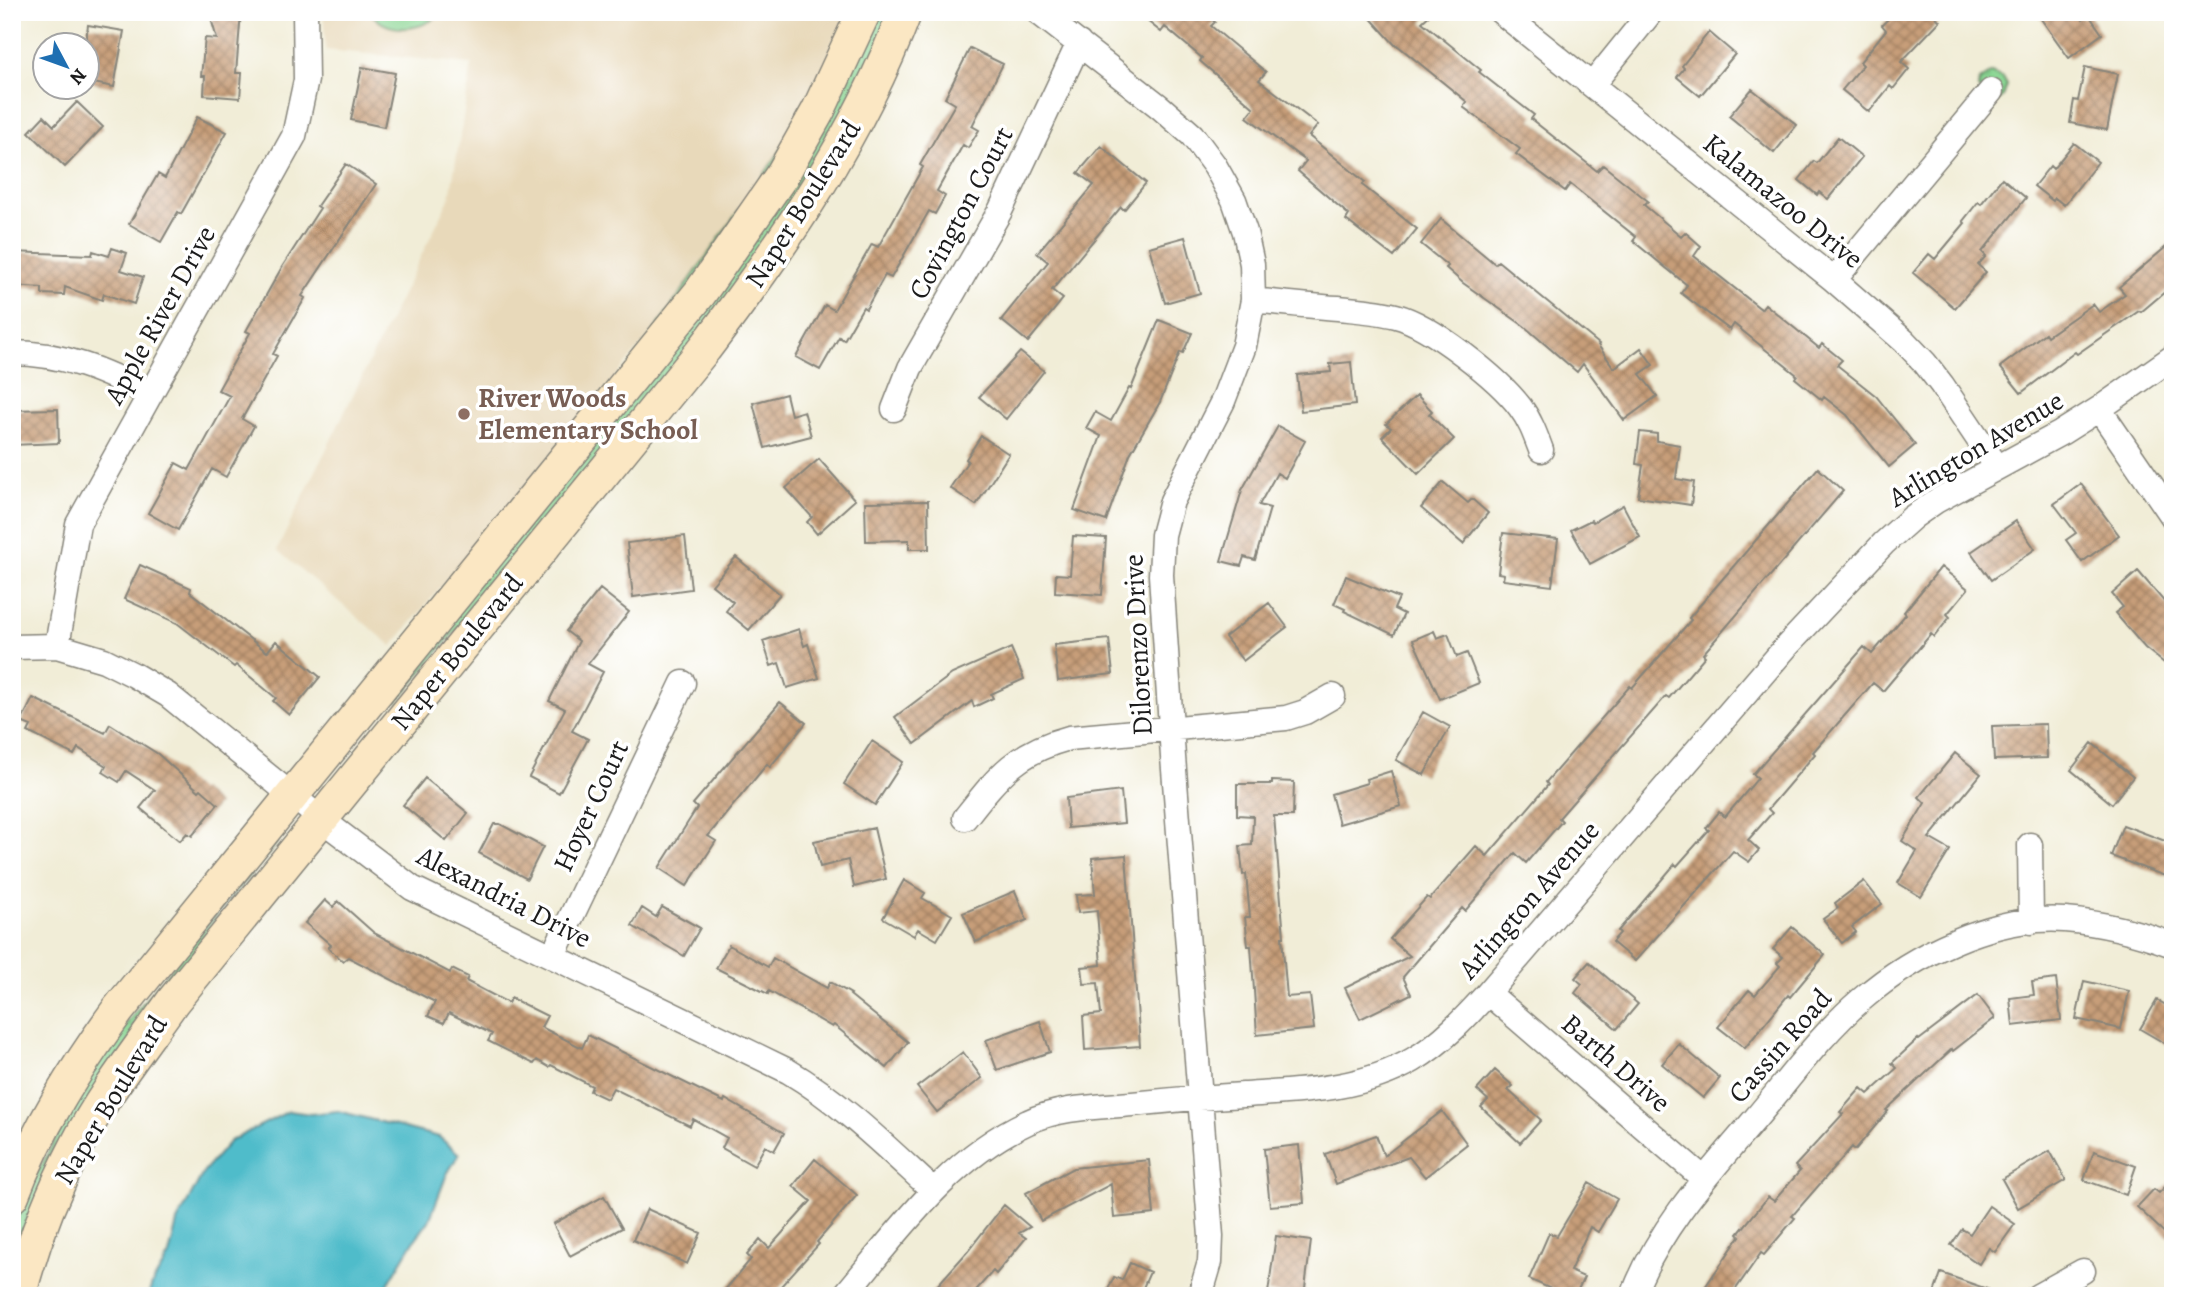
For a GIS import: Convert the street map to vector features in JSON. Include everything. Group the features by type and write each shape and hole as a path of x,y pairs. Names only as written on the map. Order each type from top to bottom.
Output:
{"main road":[{"name":"Naper Boulevard","path":"12,1196 46,1122 82,1060 118,1010 700,293 782,175 818,111 864,12"},
{"name":"Naper Boulevard","path":"19,1296 27,1264 50,1203 78,1143 122,1072 173,1001 696,359 752,285 796,223 836,157 871,93 905,12"}],"street":[{"name":"Apple River Drive","path":"57,646 78,524 294,136 306,80 305,12"},
{"name":"Dilorenzo Drive","path":"1038,12 1192,135 1215,166 1234,200 1252,264 1253,300 1244,346 1234,375 1172,501 1163,535 1161,575 1171,729 1211,1236 1210,1262 1200,1296"},
{"name":"Kalamazoo Drive","path":"1501,12 1878,318 1925,363 1997,467"},
{"path":"1591,85 1651,12"},
{"name":"Covington Court","path":"894,409 910,368 1000,211 1079,44"},
{"path":"1834,280 1991,91"},
{"path":"1253,300 1368,311 1396,316 1419,325 1442,339 1504,390 1532,425 1541,450"},
{"path":"12,353 64,358 115,377 149,394"},
{"name":"Arlington Avenue","path":"844,1296 934,1191 986,1146 1029,1121 1081,1109 1201,1097 1322,1090 1392,1071 1438,1043 1489,993 1786,647 1845,583 1913,517 2061,433 2173,357"},
{"path":"2099,409 2173,517"},
{"name":"Alexandria Drive","path":"12,647 57,646 104,660 168,695 321,819 412,888 750,1051 812,1085 870,1132 934,1191"},
{"name":"Hoyer Court","path":"553,955 683,683"},
{"path":"965,818 1005,771 1021,757 1044,744 1069,737 1286,718 1305,712 1333,696"},
{"path":"2030,845 2035,921"},
{"name":"Cassin Road","path":"1633,1296 1656,1249 1704,1179 1826,1036 1859,1001 1888,977 1922,956 1958,940 1998,927 2035,921 2064,920 2100,925 2142,933 2173,945"},
{"name":"Barth Drive","path":"1489,993 1704,1179"},
{"path":"2038,1296 2083,1271"}],"shaded area":[{"name":"River Woods Elementary School","path":"323,12 853,12 799,124 697,278 392,646 277,550 450,197 472,64 326,50"}],"green space":[{"path":"370,12 441,12 425,24 405,28 386,25"},
{"path":"878,12 896,12 860,90 743,283 397,702 455,615"},
{"path":"1991,73 2003,78 2007,85 2003,97 1996,102 1978,88 1980,80"},
{"path":"278,838 278,842 220,912 172,985 12,1285 12,1233 29,1188 102,1053"}],"water":[{"path":"289,1111 311,1114 338,1111 439,1137 459,1154 447,1174 429,1221 381,1296 148,1296 169,1255 177,1222 204,1171 230,1141"}],"building":[{"path":"209,12 241,12 236,73 242,73 240,98 204,95 205,76 201,76 205,38 217,39"},
{"path":"1136,12 1203,12 1215,22 1211,26 1266,72 1259,80 1318,125 1309,136 1365,182 1362,185 1417,229 1394,257 1346,220 1349,215 1298,171 1306,161 1247,117 1254,108 1200,61 1202,58 1165,27 1161,32"},
{"path":"1365,12 1433,12 1422,22 1534,115 1531,119 1597,171 1603,165 1648,201 1644,205 1681,236 1685,232 1701,246 1694,256 1761,309 1765,304 1819,348 1822,344 1842,360 1837,365 1876,396 1915,445 1889,467 1847,415 1824,397 1822,400 1795,378 1797,375 1734,324 1730,330 1681,293 1687,285 1633,241 1636,237 1570,184 1565,191 1516,154 1520,149 1463,107 1467,102 1396,46"},
{"path":"1895,12 1931,12 1940,21 1901,62 1909,69 1893,89 1890,86 1869,112 1842,90 1863,65 1860,62 1886,30 1882,25"},
{"path":"2036,12 2078,12 2083,19 2089,15 2102,34 2069,58"},
{"path":"88,25 124,31 114,87 102,85 102,32 87,32"},
{"path":"1709,32 1735,54 1700,96 1677,77 1684,68 1682,66"},
{"path":"970,48 1003,64 972,126 979,130 968,148 963,145 937,191 945,196 935,214 929,211 891,278 885,275 866,309 863,307 844,340 839,337 820,370 796,357 825,305 834,310 872,244 878,247 955,104 945,98"},
{"path":"362,67 395,73 384,127 351,120"},
{"path":"2085,67 2118,74 2107,130 2070,123"},
{"path":"1752,89 1797,125 1774,153 1729,116"},
{"path":"77,102 103,127 65,167 29,132 44,116 54,126"},
{"path":"197,117 227,132 181,214 178,212 161,242 129,224 158,174 165,178"},
{"path":"1838,137 1862,157 1828,199 1819,192 1817,195 1799,180"},
{"path":"2074,143 2098,162 2064,205 2055,198 2053,201 2034,186 2050,166 2053,169"},
{"path":"1101,146 1146,183 1124,210 1121,207 1052,290 1063,299 1028,342 1001,320 1048,262 1037,253 1094,185 1078,173"},
{"path":"346,164 376,184 302,296 305,298 273,354 277,356 242,419 254,426 226,477 212,469 178,530 148,513 176,463 189,470 230,396 218,390 250,333 246,331 282,267 320,208 317,206"},
{"path":"2002,178 2026,198 1982,252 1986,256 1978,265 1986,272 1955,308 1913,273 1929,254 1935,259 1965,223 1963,221 1978,202 1981,204"},
{"path":"1441,219 1495,264 1498,261 1599,344 1614,368 1641,348 1653,365 1640,374 1657,396 1624,420 1583,364 1577,372 1524,326 1463,283 1446,268 1448,266 1421,244"},
{"path":"1185,237 1200,293 1165,303 1149,247"},
{"path":"2173,241 2173,285 2141,312 2077,354 2075,352 2021,393 2000,367 2045,333 2047,336 2093,304 2099,312 2125,294 2119,287"},
{"path":"112,248 127,253 121,270 143,277 134,304 104,294 102,300 65,287 64,295 42,294 42,288 12,286 12,252 92,255 93,251 109,256"},
{"path":"1159,320 1192,333 1183,353 1180,352 1160,402 1130,454 1106,521 1074,510 1101,436 1086,428 1095,412 1111,421 1129,388 1131,389"},
{"path":"1020,352 1044,371 1006,419 979,397"},
{"path":"1351,362 1355,405 1301,411 1297,375 1331,372 1330,364"},
{"path":"786,394 791,415 804,411 811,436 765,448 753,403"},
{"path":"1417,395 1432,411 1429,414 1454,439 1418,474 1382,437 1391,428 1386,424"},
{"path":"58,409 59,443 12,445 12,410"},
{"path":"1278,426 1305,441 1285,478 1277,473 1259,505 1270,508 1255,560 1244,557 1241,566 1221,561 1242,490"},
{"path":"1640,432 1657,434 1657,441 1680,445 1676,479 1694,482 1691,505 1638,497 1643,465 1636,464"},
{"path":"981,436 1009,454 976,505 950,488"},
{"path":"819,459 855,500 817,534 807,522 812,517 786,488"},
{"path":"1818,468 1843,491 1703,654 1705,656 1669,698 1666,696 1559,818 1562,821 1526,863 1515,853 1465,911 1462,908 1403,977 1411,994 1360,1019 1345,988 1410,956 1390,939 1427,897 1430,899 1476,846 1487,856 1548,785 1546,782 1691,620 1689,618"},
{"path":"1443,482 1468,503 1472,499 1488,513 1463,544 1421,508"},
{"path":"2081,484 2119,535 2082,562 2066,540 2076,533 2054,504"},
{"path":"928,501 929,549 909,549 909,540 866,541 865,502"},
{"path":"1623,505 1640,537 1590,564 1571,530 1591,520 1593,522"},
{"path":"2016,521 2035,549 1991,580 1971,552"},
{"path":"1503,533 1558,539 1552,586 1503,580 1504,574 1498,573"},
{"path":"685,536 691,589 633,597 627,543"},
{"path":"1073,536 1106,538 1102,595 1055,592 1056,574 1070,575"},
{"path":"736,557 780,594 749,630 726,611 733,602 712,585"},
{"path":"140,565 191,588 190,592 267,652 276,641 320,677 289,715 273,701 276,698 236,665 234,667 177,623 124,599"},
{"path":"1941,567 1968,589 1947,614 1950,617 1934,637 1931,634 1883,691 1873,683 1813,752 1815,754 1768,809 1772,813 1748,840 1759,850 1749,862 1733,851 1635,961 1612,942 1620,933 1618,931 1675,864 1677,866 1709,830 1706,828 1719,812 1725,817 1758,778 1753,774 1864,647 1872,654"},
{"path":"2138,571 2173,612 2173,670 2145,648 2115,613 2123,607 2112,594"},
{"path":"1346,576 1399,598 1394,609 1404,614 1394,635 1334,604"},
{"path":"600,589 629,612 588,664 603,672 572,731 588,739 559,793 529,777 565,709 549,701 579,641 566,631"},
{"path":"1269,603 1287,627 1243,661 1225,637"},
{"path":"799,629 804,646 808,644 819,678 787,688 779,663 771,666 763,641"},
{"path":"1434,631 1437,638 1448,634 1457,657 1467,653 1479,683 1440,699 1413,640"},
{"path":"1109,639 1113,674 1058,681 1054,645"},
{"path":"1011,648 1024,679 991,694 993,698 974,707 972,701 915,744 895,717 952,674"},
{"path":"33,698 105,733 110,724 158,754 199,791 201,789 218,804 192,836 187,833 180,841 140,808 155,790 126,771 119,782 103,772 106,766 78,748 74,755 28,732 31,726 21,722"},
{"path":"780,702 806,723 770,767 767,764 708,836 716,841 687,886 659,868 697,808 693,804"},
{"path":"1423,712 1450,727 1424,775 1396,760"},
{"path":"2046,724 2047,758 1994,760 1992,726"},
{"path":"872,741 903,762 875,805 844,784"},
{"path":"2092,743 2133,777 2112,804 2071,770"},
{"path":"1955,753 1981,774 1929,838 1950,850 1921,897 1898,883 1917,851 1902,841 1925,803 1919,797"},
{"path":"1391,771 1401,806 1339,824 1331,794 1367,783 1366,779"},
{"path":"425,778 468,813 446,841 403,805"},
{"path":"1272,781 1294,782 1293,816 1274,816 1282,937 1287,997 1310,995 1314,1029 1257,1035 1251,946 1248,946 1245,917 1250,917 1240,846 1252,845 1253,816 1237,815 1237,784 1272,784"},
{"path":"1121,791 1124,823 1068,828 1066,798"},
{"path":"494,824 500,824 543,847 527,879 479,853"},
{"path":"2123,825 2173,844 2173,855 2165,876 2111,856"},
{"path":"874,828 886,879 854,887 848,860 820,867 814,841"},
{"path":"1126,855 1140,1046 1085,1050 1083,1016 1101,1014 1098,983 1084,984 1082,967 1101,965 1097,911 1078,913 1076,895 1095,894 1092,858"},
{"path":"904,880 925,893 922,898 952,915 937,940 918,929 914,936 883,918"},
{"path":"1864,881 1882,904 1852,927 1856,932 1842,943 1823,919 1838,908 1835,903"},
{"path":"1015,891 1027,920 976,942 963,913"},
{"path":"325,900 333,907 338,901 374,933 450,973 452,969 468,977 466,981 508,1003 511,998 547,1016 541,1027 582,1048 588,1035 724,1102 725,1099 784,1133 774,1151 765,1146 754,1166 722,1148 727,1138 693,1119 690,1126 613,1088 607,1099 590,1091 592,1086 551,1065 549,1067 537,1060 534,1064 488,1041 492,1034 449,1013 444,1023 428,1016 435,1002 348,957 343,961 328,948 331,945 305,923"},
{"path":"662,907 700,928 684,956 632,926 642,908 656,917"},
{"path":"1792,927 1825,955 1745,1048 1718,1027 1749,990 1755,995 1780,966 1777,963 1783,957 1773,949"},
{"path":"729,945 768,967 773,958 827,988 830,982 851,994 908,1042 887,1068 834,1025 832,1027 769,991 768,994 716,968"},
{"path":"1589,962 1638,1004 1617,1029 1575,993 1582,984 1575,978"},
{"path":"2056,979 2061,1020 2013,1026 2010,998 2034,995 2032,982"},
{"path":"2084,981 2129,991 2121,1029 2076,1019"},
{"path":"1978,995 1995,1018 1953,1051 1952,1049 1886,1110 1888,1111 1855,1150 1852,1147 1792,1216 1795,1218 1764,1255 1761,1253 1731,1296 1699,1296 1740,1236 1738,1234 1768,1197 1774,1201 1800,1171 1795,1166 1843,1114 1840,1112 1861,1088 1868,1094 1897,1068 1892,1063 1918,1039"},
{"path":"2157,1000 2173,1009 2173,1048 2140,1029"},
{"path":"1040,1021 1050,1052 997,1070 986,1040"},
{"path":"1679,1044 1720,1078 1703,1098 1662,1064"},
{"path":"963,1052 982,1078 937,1112 917,1087"},
{"path":"1495,1070 1513,1086 1508,1090 1541,1120 1520,1143 1481,1107 1488,1100 1477,1090"},
{"path":"1442,1111 1467,1144 1425,1177 1409,1157 1336,1184 1325,1154 1376,1135 1384,1156"},
{"path":"1299,1145 1304,1203 1270,1206 1264,1149"},
{"path":"2050,1151 2066,1180 2018,1208 2002,1179"},
{"path":"2094,1151 2136,1166 2126,1195 2084,1180"},
{"path":"815,1159 857,1195 817,1242 819,1244 772,1296 720,1296 751,1259 747,1255 760,1239 769,1248 811,1201 793,1186"},
{"path":"1149,1160 1154,1214 1114,1218 1111,1184 1041,1221 1026,1193 1073,1168"},
{"path":"2173,1179 2173,1241 2137,1207 2154,1189 2159,1193"},
{"path":"1589,1183 1617,1199 1598,1232 1590,1227 1570,1271 1584,1277 1575,1296 1566,1296 1529,1279 1549,1233 1557,1236"},
{"path":"604,1196 622,1228 570,1256 553,1224"},
{"path":"1004,1205 1030,1227 1019,1233 1026,1238 996,1274 993,1271 971,1296 928,1296 968,1251"},
{"path":"1989,1206 2015,1224 1995,1252 1989,1248 1979,1264 1951,1245 1962,1229 1970,1234"},
{"path":"647,1209 701,1233 687,1264 633,1240"},
{"path":"1276,1236 1311,1241 1304,1296 1268,1293"},
{"path":"1130,1263 1150,1272 1142,1290 1155,1296 1105,1296 1114,1277 1122,1280"},
{"path":"1941,1273 1999,1293 1998,1296 1933,1296"}],"place":[{"name":"River Woods Elementary School","path":"464,414"}]}
